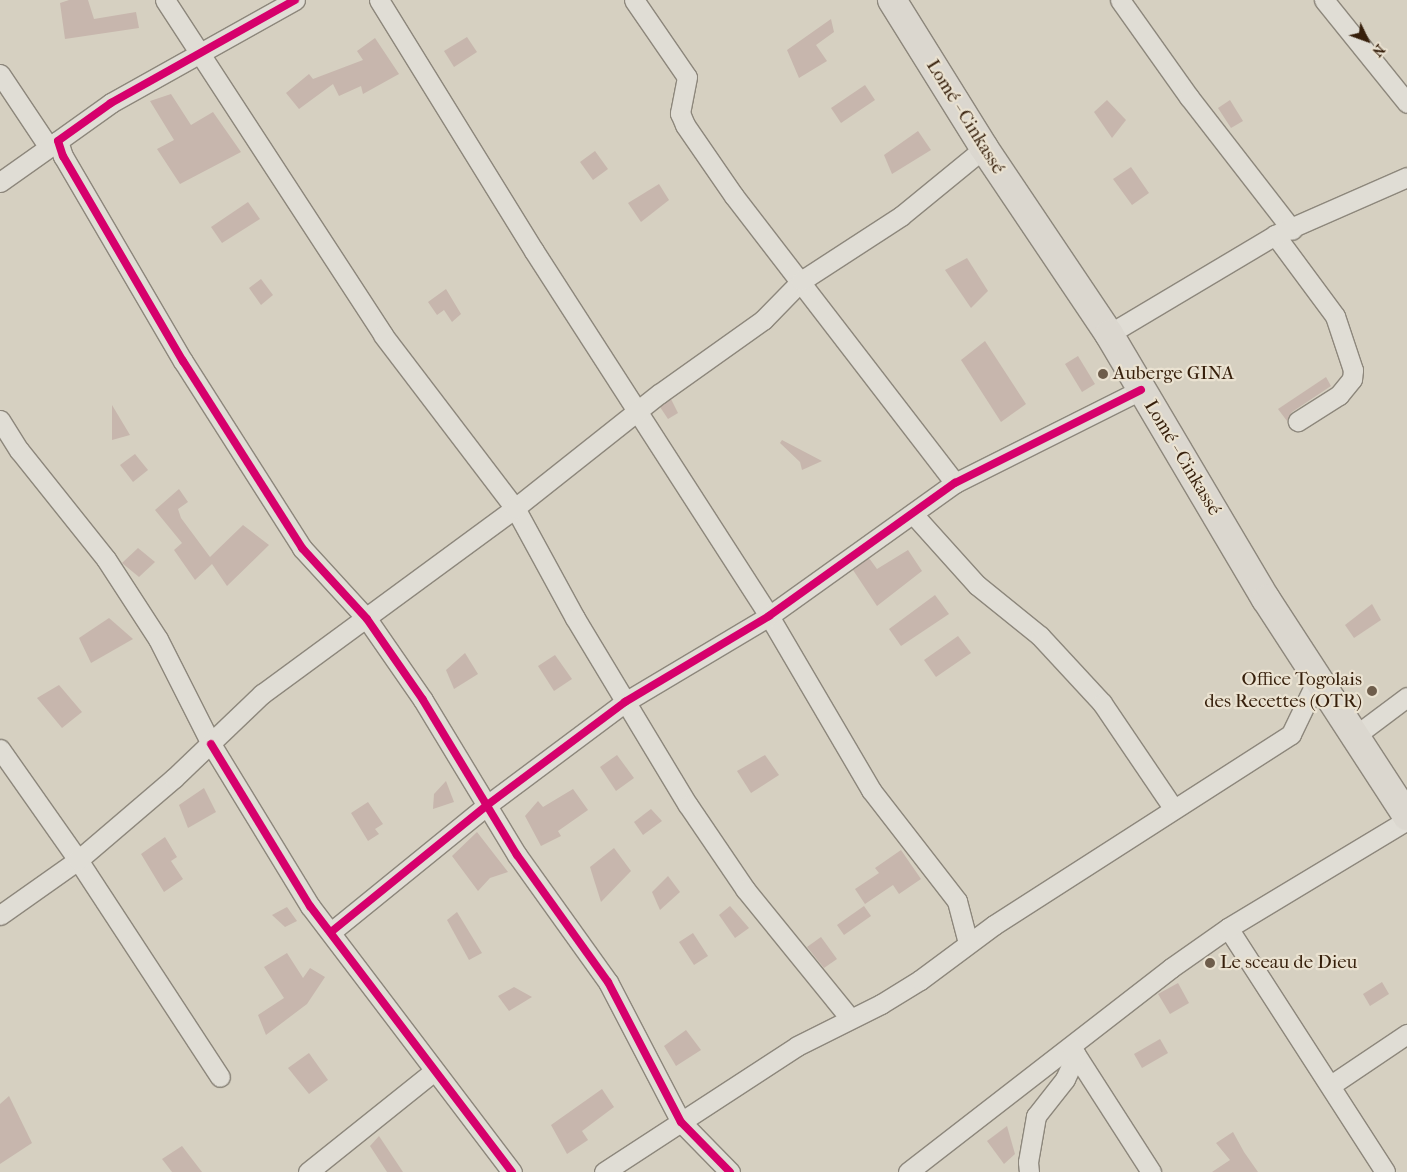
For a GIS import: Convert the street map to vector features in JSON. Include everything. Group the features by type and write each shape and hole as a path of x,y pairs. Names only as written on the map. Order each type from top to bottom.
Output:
{"highway":[{"name":"Lomé - Cinkassé","path":"892,0 984,148 1110,334 1141,390 1266,599 1407,816"}],"street":[{"path":"165,0 383,335 515,508 625,702 688,805 745,889 850,1018"},
{"path":"0,182 53,143 150,78 295,0"},
{"path":"379,0 534,250 769,616 871,790 957,901 968,943"},
{"path":"634,0 687,77 680,113 685,125 734,196 955,483"},
{"path":"1120,0 1283,233 1335,316 1353,370 1352,379 1339,395 1298,421"},
{"path":"1324,0 1407,103"},
{"path":"0,74 63,156 217,417 302,548 367,619 423,700 486,806 608,982 680,1122 730,1172"},
{"path":"0,915 78,860 211,744 262,694 329,642 367,619 515,508 639,411 762,320 801,281 900,216 984,148"},
{"path":"1110,334 1283,233 1407,177"},
{"path":"331,932 486,806 625,702 769,616 955,483 1141,390"},
{"path":"0,420 19,450 106,559 167,655 211,744 310,906 512,1172"},
{"path":"913,514 977,585 1040,636 1102,703 1173,808"},
{"path":"604,1172 797,1046 881,1004 920,980 968,943 1173,808 1291,734 1318,678"},
{"path":"1356,736 1407,697"},
{"path":"0,749 78,860 220,1077"},
{"path":"908,1172 1074,1051 1228,928 1407,820"},
{"path":"1228,928 1331,1085 1385,1172"},
{"path":"1331,1085 1407,1034"},
{"path":"1029,1172 1028,1162 1036,1116 1065,1079 1074,1051"},
{"path":"1074,1051 1151,1172"},
{"path":"308,1172 434,1071"}],"building":[{"path":"69,0 88,0 94,19 136,12 139,28 65,39 60,3"},
{"path":"831,19 834,32 816,45 827,61 799,78 787,50"},
{"path":"467,37 477,52 454,67 444,51"},
{"path":"375,38 399,74 363,94 361,86 339,96 333,84 299,109 286,93 309,74 313,79 363,60 357,51"},
{"path":"865,85 875,100 841,123 831,108"},
{"path":"171,94 191,125 213,112 241,152 180,184 157,149 174,140 150,101"},
{"path":"1107,100 1126,120 1112,138 1094,112"},
{"path":"1230,100 1243,121 1231,128 1218,108"},
{"path":"918,131 931,150 892,174 884,155"},
{"path":"595,151 608,169 593,180 580,162"},
{"path":"1131,167 1149,193 1132,205 1113,179"},
{"path":"659,184 669,200 641,222 628,203"},
{"path":"248,202 260,219 222,243 211,227"},
{"path":"967,258 988,291 971,308 945,270"},
{"path":"261,279 273,295 261,305 249,288"},
{"path":"446,289 461,314 452,322 444,310 437,315 428,302"},
{"path":"985,341 1026,404 1001,422 961,360"},
{"path":"1078,356 1095,384 1082,392 1065,364"},
{"path":"1326,377 1331,386 1292,412 1287,421 1278,409"},
{"path":"671,399 678,413 668,419 660,407"},
{"path":"112,405 130,435 112,440"},
{"path":"782,440 822,461 802,470 800,462 780,443"},
{"path":"135,454 148,470 133,482 120,465"},
{"path":"179,489 188,502 178,509 181,518 210,557 243,525 269,545 227,586 212,564 195,580 174,550 182,543 155,510"},
{"path":"138,548 155,562 139,577 122,563"},
{"path":"908,550 922,571 877,606 853,570 869,558 877,569"},
{"path":"935,595 949,614 901,646 889,629"},
{"path":"1372,604 1381,620 1354,638 1345,625"},
{"path":"109,618 133,639 91,663 79,638"},
{"path":"958,636 971,653 936,677 924,660"},
{"path":"465,653 478,674 454,689 446,670"},
{"path":"555,655 572,679 554,691 538,666"},
{"path":"59,685 82,712 62,728 37,698"},
{"path":"617,755 634,778 616,791 600,767"},
{"path":"765,755 779,775 751,793 737,771"},
{"path":"446,781 454,802 433,809 434,794"},
{"path":"204,788 216,812 188,828 179,805"},
{"path":"573,789 588,810 558,831 561,836 541,846 525,816 538,801 543,807"},
{"path":"368,802 383,824 375,829 379,834 368,841 351,813"},
{"path":"651,809 662,821 643,835 634,822"},
{"path":"477,832 508,872 490,878 478,891 452,856"},
{"path":"165,837 177,857 171,861 183,879 164,892 141,854"},
{"path":"614,848 631,871 601,902 590,867"},
{"path":"901,850 921,879 899,894 893,885 865,904 855,889 879,873 875,868"},
{"path":"668,876 680,892 660,910 652,892"},
{"path":"730,906 749,928 735,938 719,915"},
{"path":"864,906 871,916 844,935 837,925"},
{"path":"287,907 297,921 285,927 272,915"},
{"path":"457,912 482,953 469,960 447,920"},
{"path":"693,933 708,956 694,965 679,942"},
{"path":"821,937 837,959 824,968 807,947"},
{"path":"287,953 303,978 310,968 325,977 307,1004 266,1035 258,1015 284,998 264,967"},
{"path":"1382,982 1389,994 1370,1006 1363,994"},
{"path":"1178,983 1189,1003 1170,1014 1158,994"},
{"path":"514,987 532,997 509,1011 498,996"},
{"path":"686,1030 701,1050 676,1066 664,1046"},
{"path":"1160,1039 1168,1053 1142,1068 1134,1054"},
{"path":"309,1053 328,1080 309,1094 288,1068"},
{"path":"602,1089 614,1107 582,1131 588,1140 567,1154 551,1125"},
{"path":"9,1096 32,1143 0,1164 0,1104"},
{"path":"1007,1126 1015,1154 1004,1164 987,1141"},
{"path":"1233,1132 1258,1172 1212,1172 1230,1160 1216,1143"},
{"path":"379,1136 403,1172 387,1172 370,1146"},
{"path":"182,1146 202,1172 172,1172 162,1159"}],"cycle path":[{"path":"295,0 111,103 58,141 63,156 183,361 302,548 367,619 423,700 517,855 608,982 681,1122 730,1172"},
{"path":"331,932 486,806 625,702 769,616 955,483 1141,390"},
{"path":"211,744 310,906 512,1172"}],"place":[{"name":"Auberge GINA","path":"1103,374"},
{"name":"Office Togolais des Recettes (OTR)","path":"1372,691"},
{"name":"Le sceau de Dieu","path":"1210,963"}]}
